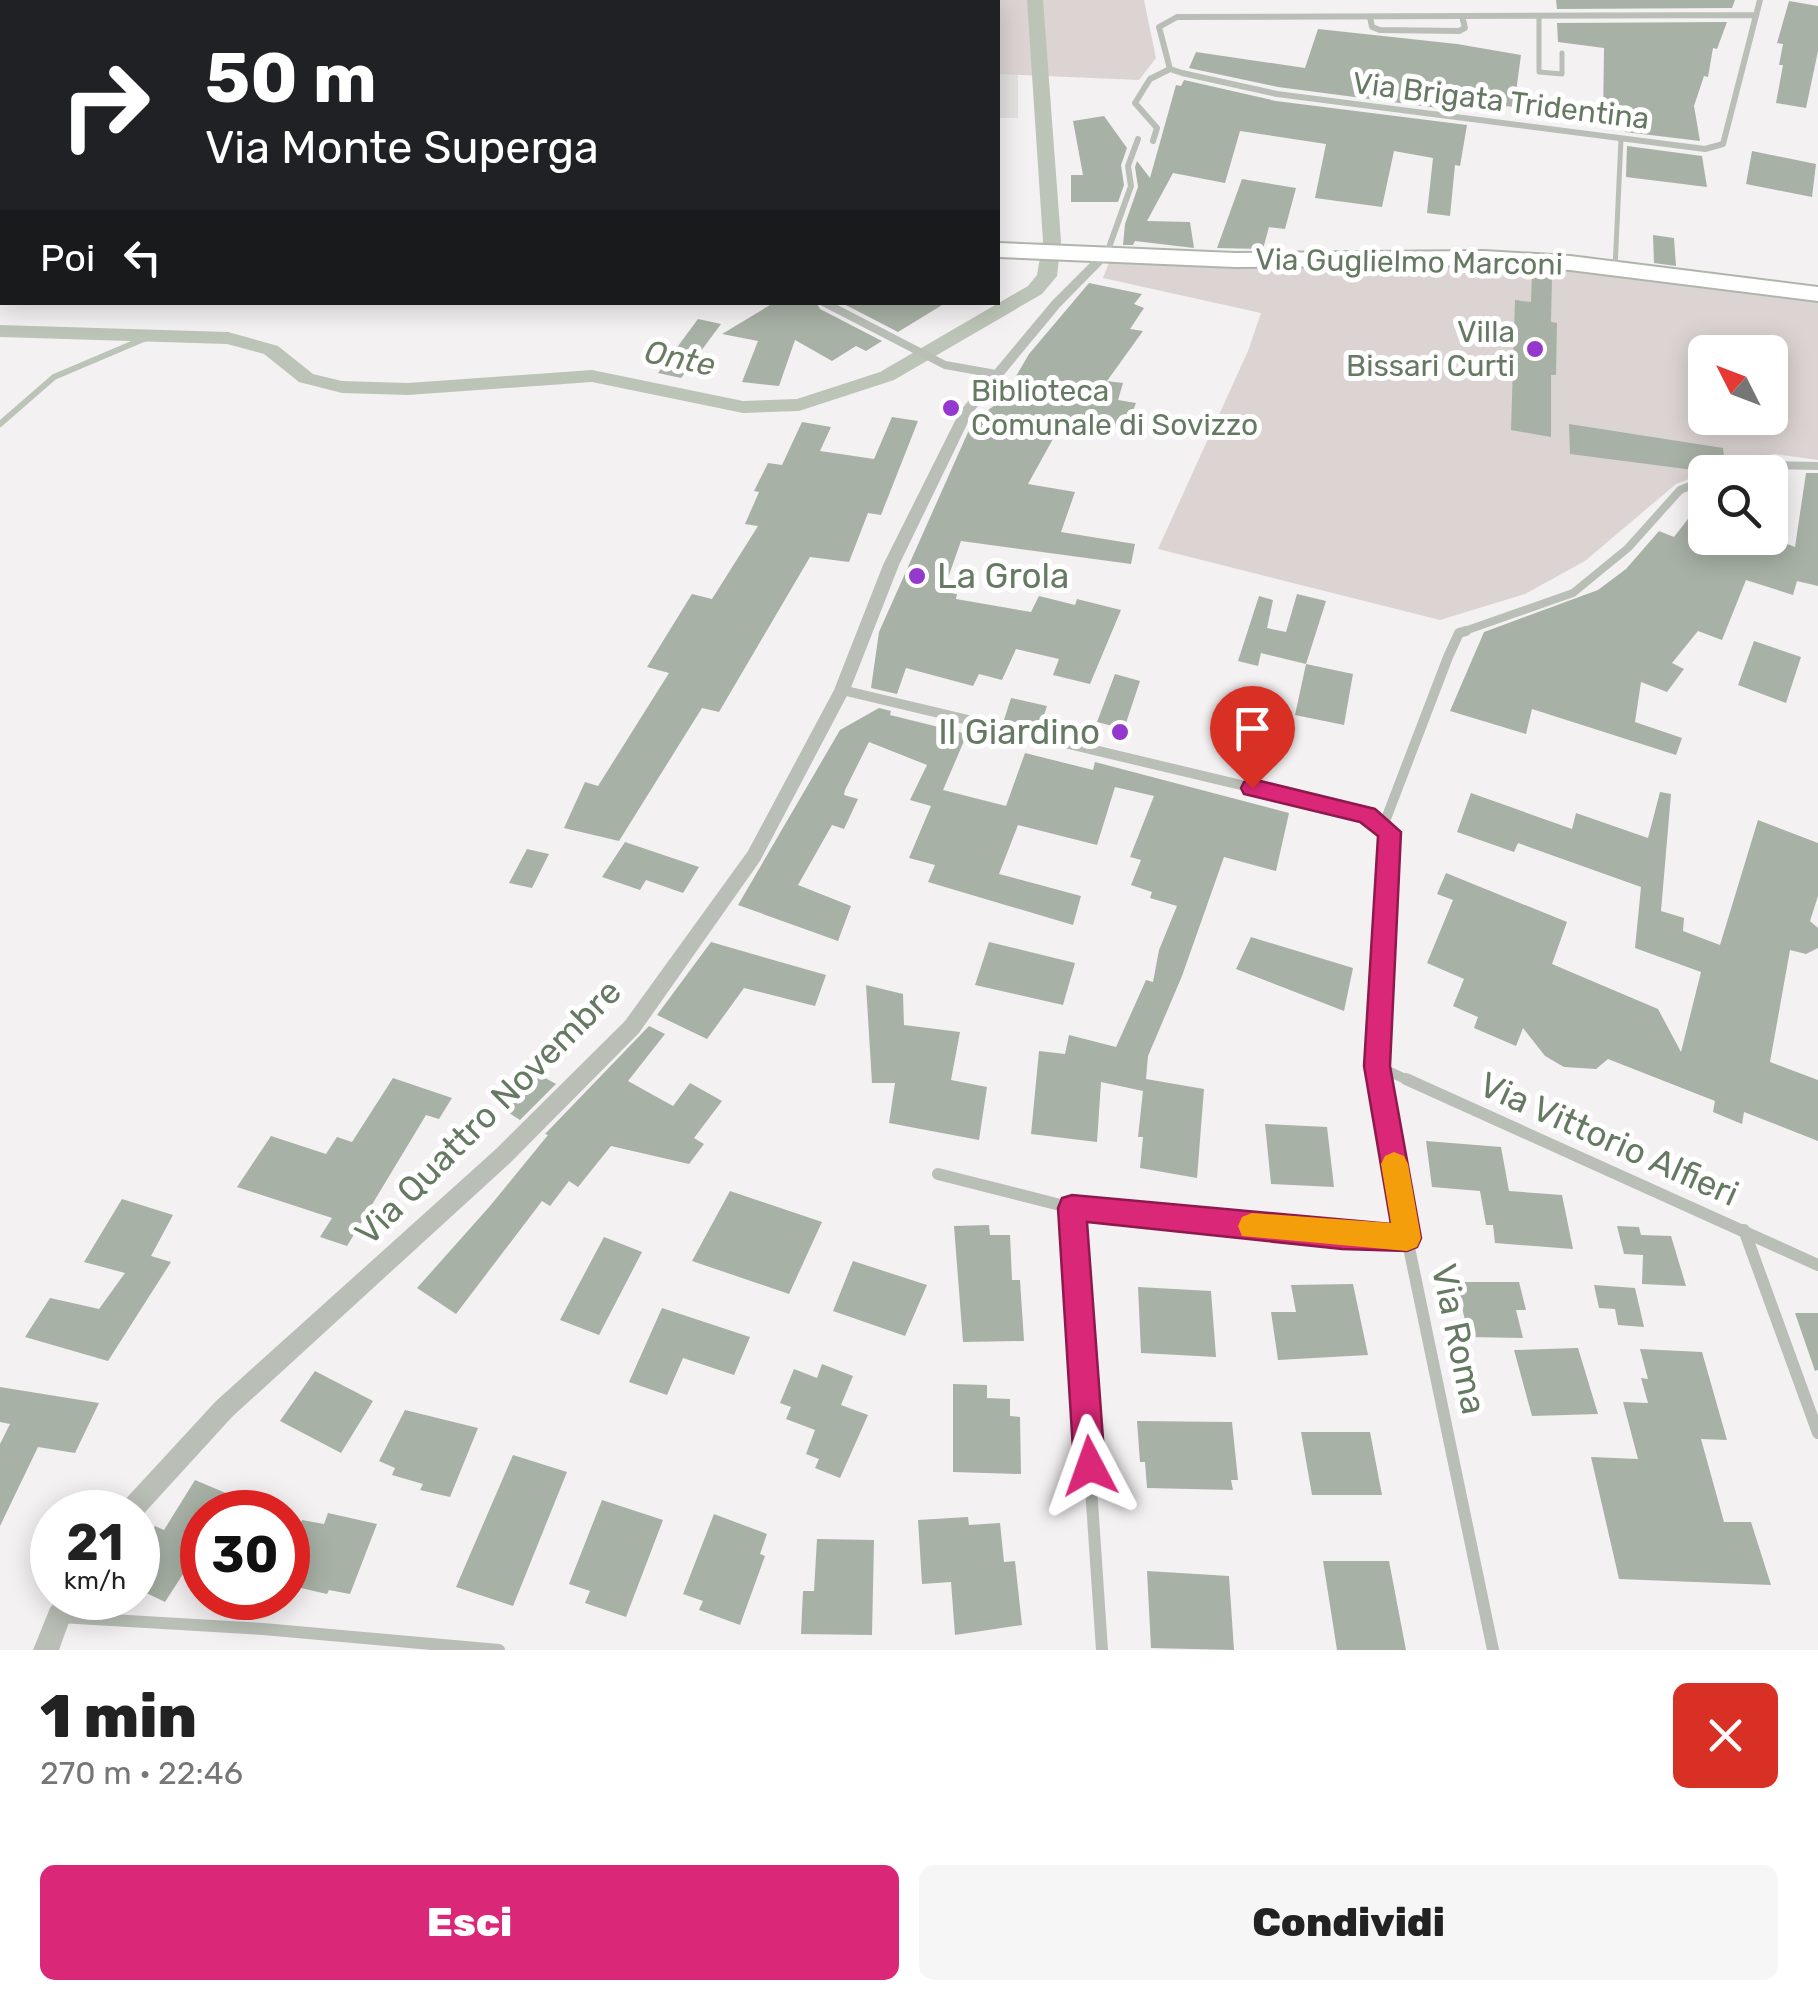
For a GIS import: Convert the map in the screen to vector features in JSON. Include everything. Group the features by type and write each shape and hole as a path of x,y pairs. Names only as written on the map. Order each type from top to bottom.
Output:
{"main road":[{"name":"Via Guglielmo Marconi","path":"1000,250 1235,260 1484,258 1615,269 1818,294"}],"street":[{"path":"1107,254 1131,186 1128,166 1138,139 1153,141 1157,128 1135,103 1150,79 1170,68 1161,24 1178,18 1756,15 1760,0"},
{"name":"Via Brigata Tridentina","path":"1170,68 1277,94 1706,150 1724,144 1756,15"},
{"path":"1370,17 1372,27 1380,30 1460,30 1465,28 1462,16"},
{"path":"1615,269 1621,139"},
{"name":"Via Quattro Novembre","path":"149,1490 224,1410 504,1156 632,1027 754,856 842,690 892,565 966,411 1056,304 1107,254"},
{"path":"829,305 946,365 996,374"},
{"path":"1788,465 1818,466"},
{"name":"Via Roma","path":"1493,1650 1407,1238 1377,1066 1392,841 1384,824 1435,680 1459,633 1572,593 1628,548 1680,490 1688,487"},
{"path":"842,690 1367,815 1384,824"},
{"name":"Via Vittorio Alfieri","path":"1377,1066 1818,1265"},
{"path":"938,1174 1072,1208 1342,1236 1407,1238"},
{"path":"1072,1208 1102,1650"},
{"path":"1744,1230 1818,1433"},
{"path":"160,1618 499,1650"},
{"path":"46,1650 59,1620"}],"lane":[{"path":"1539,16 1540,72 1562,74 1562,53"}],"shaded area":[{"path":"1000,0 1144,0 1156,58 1139,80 1000,74"},
{"path":"1000,72 1018,72 1018,118 1000,118"},
{"path":"1110,260 1503,264 1818,298 1818,460 1775,454 1688,455 1688,479 1676,484 1585,561 1525,594 1440,620 1158,549 1248,351 1261,313 1103,278"}],"building":[{"path":"1556,0 1735,0 1732,8 1557,9"},
{"path":"1789,1 1818,6 1818,51 1806,108 1776,103 1783,65 1779,65 1783,44 1777,43"},
{"path":"1727,22 1717,49 1713,48 1708,77 1704,76 1694,106 1700,141 1625,132 1622,121 1603,119 1604,48 1558,42 1557,23"},
{"path":"1318,29 1521,55 1514,107 1471,102 1469,112 1278,87 1189,68 1196,52 1305,68"},
{"path":"1184,80 1276,101 1467,125 1460,166 1455,165 1450,216 1427,213 1433,158 1394,151 1382,207 1315,198 1326,144 1240,131 1225,183 1173,173 1147,221 1190,222 1194,248 1135,241 1133,245 1123,245 1125,224 1138,187 1137,161 1150,178 1176,85 1181,86"},
{"path":"1104,116 1127,148 1121,165 1124,185 1118,202 1071,202 1071,175 1083,175 1073,121"},
{"path":"1627,146 1702,156 1707,187 1626,177"},
{"path":"1752,151 1816,164 1812,197 1746,184"},
{"path":"1242,179 1296,188 1285,229 1269,227 1263,249 1217,248"},
{"path":"1653,235 1674,238 1676,266 1654,263"},
{"path":"1532,274 1552,277 1551,322 1557,323 1556,375 1551,375 1551,437 1511,430 1515,300 1531,302"},
{"path":"1089,283 1142,294 1134,304 1144,308 1130,329 1143,331 1107,381 1123,383 1118,400 1136,403 1128,424 1121,423 1119,428 1064,419 1028,484 1075,492 1061,532 1135,544 1131,564 961,541 943,592 957,594 956,599 1031,612 1039,596 1075,605 1077,599 1121,610 1090,684 1053,675 1059,659 1016,649 1002,680 979,674 973,686 906,668 897,694 871,688 879,632 973,421 1002,400 1029,354"},
{"path":"770,305 818,305 882,341 866,351 856,346 832,361 795,340 779,386 742,382 758,341 722,334"},
{"path":"846,305 942,305 898,332"},
{"path":"698,319 721,324 681,378 658,373"},
{"path":"892,417 918,421 881,515 868,513 849,562 810,557 719,712 702,708 619,841 564,828 585,782 598,786 669,673 647,667 692,594 712,599 758,526 745,524 759,492 754,491 768,463 782,465 802,422 831,427 820,451 874,459"},
{"path":"1569,424 1723,448 1724,455 1688,455 1688,469 1570,454"},
{"path":"1806,473 1818,473 1818,586 1797,581 1793,595 1746,580 1722,640 1698,631 1672,663 1684,669 1667,692 1641,682 1635,722 1682,738 1676,755 1532,709 1526,734 1450,711 1484,632 1598,590 1626,569 1659,531 1674,537 1688,519 1688,555 1788,555 1788,544 1795,547"},
{"path":"1297,594 1326,601 1306,664 1261,653 1258,666 1238,661 1259,596 1273,600 1267,628 1286,632"},
{"path":"1754,641 1801,657 1786,703 1738,685"},
{"path":"1306,664 1353,674 1344,725 1295,715"},
{"path":"1115,674 1140,681 1124,729 1097,722"},
{"path":"1011,698 1047,706 1040,728 1004,720"},
{"path":"879,708 891,711 890,715 967,734 943,790 1006,806 1025,753 1093,770 1095,762 1289,813 1276,871 1224,857 1182,976 1148,1056 1146,1079 1204,1089 1197,1178 1140,1168 1143,1137 1138,1137 1143,1091 1101,1082 1097,1142 1031,1134 1039,1051 1065,1054 1069,1035 1116,1047 1146,980 1153,982 1159,950 1177,906 1150,898 1152,892 1131,885 1141,860 1130,857 1154,796 1115,787 1097,845 1018,825 999,874 1081,896 1073,925 928,882 935,865 909,858 931,806 910,800 927,765 869,742 845,790 844,795 858,799 844,829 832,825 798,885 851,906 838,941 738,905 840,730"},
{"path":"1660,792 1671,794 1661,911 1684,918 1683,931 1720,945 1758,820 1818,843 1818,896 1810,921 1818,928 1818,948 1806,954 1790,950 1770,1062 1818,1080 1818,1141 1744,1112 1742,1124 1713,1112 1715,1101 1608,1059 1596,1069 1564,1067 1545,1056 1523,1028 1516,1046 1474,1028 1478,1017 1453,1006 1464,979 1427,963 1453,900 1437,894 1446,873 1567,922 1552,964 1658,1009 1681,1052 1701,972 1635,948 1641,887 1518,843 1514,852 1457,832 1471,793 1572,829 1576,813 1648,838"},
{"path":"625,842 699,867 683,893 646,880 640,890 602,877"},
{"path":"527,849 549,854 532,888 509,883"},
{"path":"1251,937 1353,968 1344,1011 1236,969"},
{"path":"711,942 826,975 815,1006 744,988 707,1039 657,1015"},
{"path":"989,942 1075,963 1063,1005 975,985"},
{"path":"866,985 903,994 904,1025 960,1032 951,1080 987,1087 979,1140 889,1123 895,1083 872,1083"},
{"path":"649,1026 665,1034 628,1081 673,1106 690,1083 722,1101 694,1138 704,1144 689,1164 611,1146 578,1187 569,1181 550,1206 542,1201 456,1314 417,1288 490,1206 548,1135 545,1134"},
{"path":"527,1068 556,1084 520,1120 506,1111 519,1095 509,1089"},
{"path":"393,1078 452,1098 439,1119 426,1115 347,1246 320,1237 332,1218 237,1187 271,1136 326,1154 337,1137 352,1142"},
{"path":"1265,1124 1327,1127 1334,1187 1271,1184"},
{"path":"1426,1141 1501,1147 1509,1191 1562,1195 1573,1249 1495,1243 1493,1225 1486,1225 1480,1191 1432,1187"},
{"path":"730,1191 822,1222 789,1294 692,1261"},
{"path":"122,1199 173,1215 151,1256 171,1262 108,1361 25,1337 50,1298 99,1309 125,1273 84,1262"},
{"path":"989,1225 990,1235 1010,1235 1012,1280 1020,1280 1024,1341 963,1342 954,1226"},
{"path":"1617,1226 1639,1227 1641,1235 1671,1236 1686,1286 1642,1284 1643,1255 1624,1254"},
{"path":"604,1237 642,1252 599,1335 560,1320"},
{"path":"853,1261 927,1285 905,1336 833,1311"},
{"path":"1456,1282 1519,1282 1526,1310 1516,1310 1523,1338 1469,1337"},
{"path":"1353,1284 1368,1355 1278,1360 1271,1312 1296,1312 1291,1285"},
{"path":"1594,1285 1635,1288 1644,1327 1618,1325 1615,1309 1599,1308"},
{"path":"1138,1287 1211,1291 1216,1357 1141,1353"},
{"path":"662,1308 750,1337 734,1375 683,1358 667,1395 629,1382"},
{"path":"1795,1313 1818,1313 1818,1370 1815,1371"},
{"path":"1578,1348 1598,1414 1532,1416 1514,1350"},
{"path":"1640,1349 1702,1352 1727,1440 1701,1439 1724,1522 1751,1522 1771,1585 1619,1579 1591,1457 1638,1459 1623,1402 1648,1403 1641,1378 1648,1379"},
{"path":"822,1364 853,1376 841,1405 868,1415 840,1478 815,1468 819,1459 806,1454 815,1430 786,1419 791,1407 780,1403 794,1369 817,1378"},
{"path":"315,1371 373,1401 341,1453 280,1421"},
{"path":"953,1384 987,1385 987,1398 1010,1399 1010,1416 1020,1417 1021,1474 953,1472"},
{"path":"0,1387 99,1403 75,1453 38,1447 0,1526 0,1444 10,1424 0,1422"},
{"path":"405,1410 478,1428 450,1497 420,1490 423,1484 392,1475 395,1468 379,1461"},
{"path":"1137,1421 1232,1422 1238,1480 1231,1480 1233,1490 1147,1488 1145,1462 1140,1462"},
{"path":"1301,1432 1370,1432 1382,1495 1312,1495"},
{"path":"513,1455 567,1472 513,1606 456,1587"},
{"path":"195,1480 219,1490 189,1490"},
{"path":"602,1500 663,1520 626,1617 585,1603 590,1591 569,1584"},
{"path":"180,1504 180,1579 165,1602 160,1600 160,1528 164,1530"},
{"path":"328,1513 377,1524 350,1594 310,1590 310,1521 324,1524"},
{"path":"714,1514 767,1534 760,1554 765,1556 740,1625 699,1610 703,1601 683,1594"},
{"path":"968,1517 969,1525 1000,1523 1004,1562 1015,1561 1022,1625 955,1635 951,1582 922,1584 918,1520"},
{"path":"817,1539 874,1540 872,1635 801,1634 803,1591 814,1591"},
{"path":"1323,1561 1389,1561 1406,1650 1337,1650"},
{"path":"1147,1571 1229,1576 1234,1650 1151,1648"}],"waterway":[{"name":"Onte","path":"0,331 228,338 271,350 306,378 342,387 408,389 592,376 743,407 799,405 887,376 1035,290 1047,276 1052,241 1035,0"},
{"path":"0,424 54,377 153,335"}],"slow traffic":[{"path":"1252,1226 1342,1236 1407,1238 1394,1164"}],"place":[{"name":"Villa Bissari Curti","path":"1535,349"},
{"name":"Biblioteca Comunale di Sovizzo","path":"951,408"},
{"name":"La Grola","path":"917,576"},
{"name":"Il Giardino","path":"1120,732"}],"route":[{"path":"1090,1466 1072,1208 1342,1236 1407,1238 1377,1066 1390,832 1367,815 1252,788"}]}
